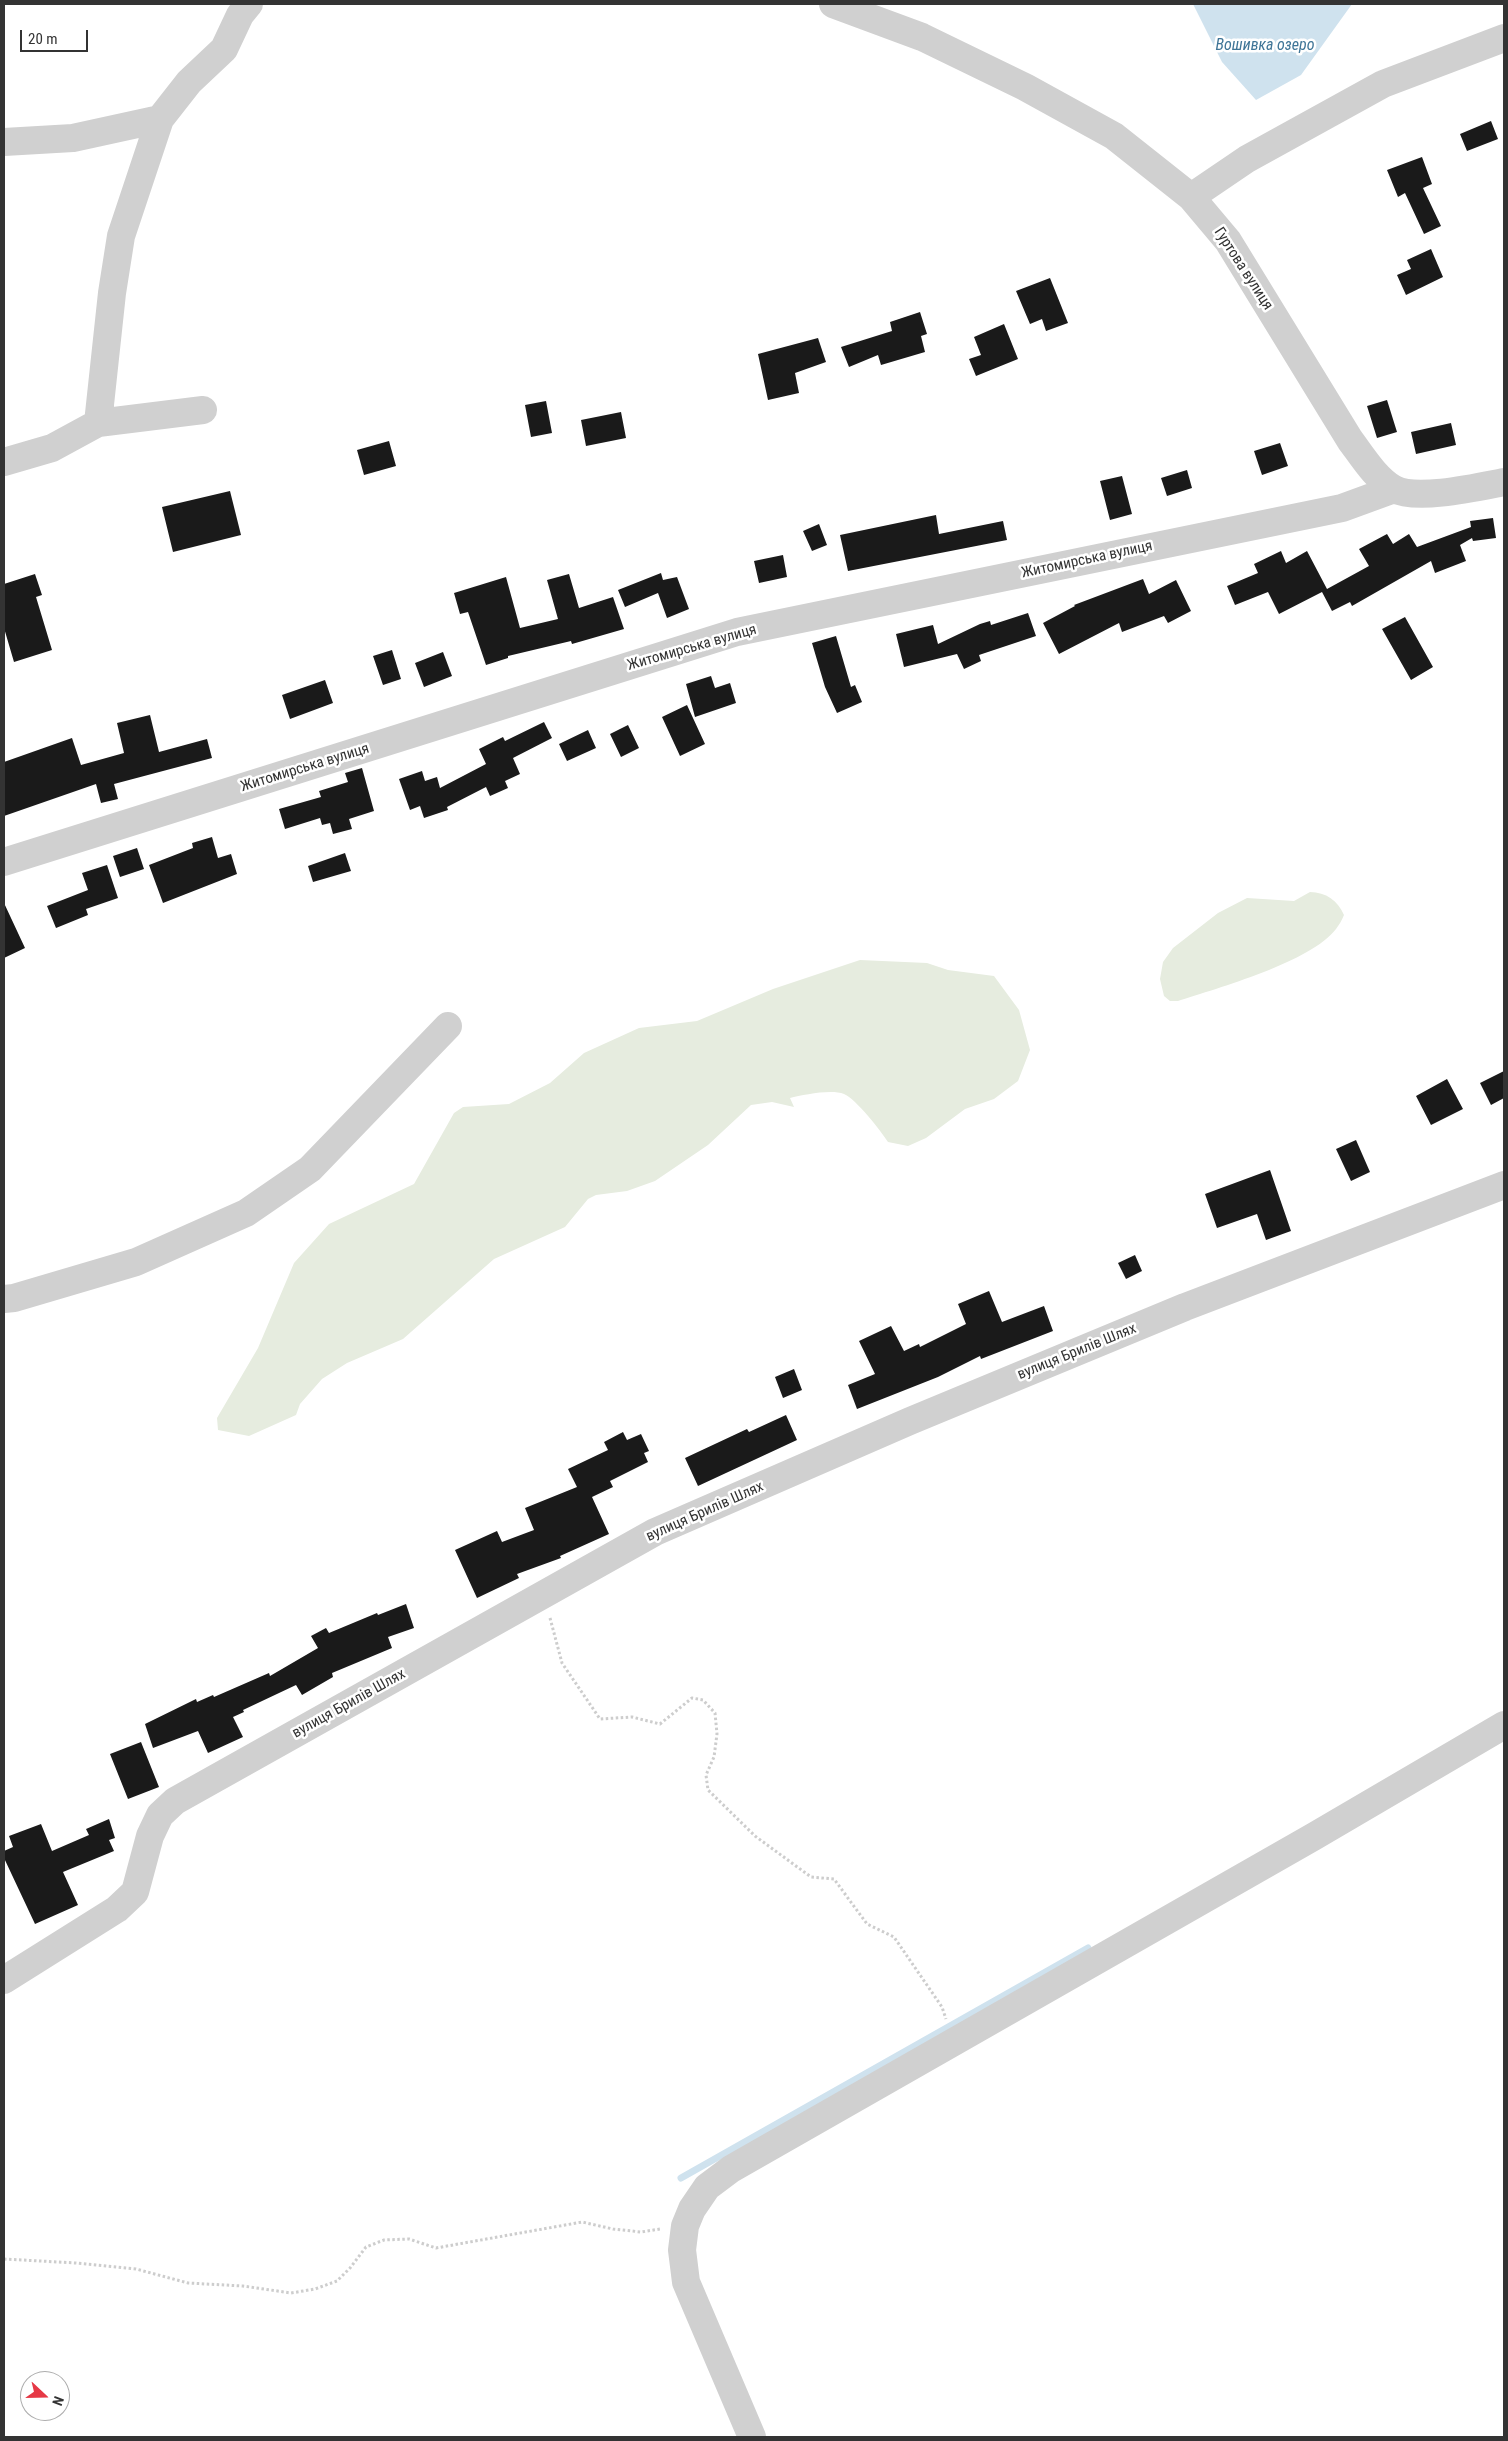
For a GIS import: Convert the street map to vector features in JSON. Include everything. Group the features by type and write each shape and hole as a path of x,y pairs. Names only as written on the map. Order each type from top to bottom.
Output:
{"street":[{"path":"98,423 112,293 121,236 160,118 189,82 224,49 240,15 249,4"},
{"name":"Гуртова вулиця","path":"833,4 922,36 1033,91 1114,136 1191,197 1228,241 1350,440 1371,468 1394,489"},
{"path":"1191,197 1248,159 1383,84 1504,38"},
{"path":"4,142 73,138 160,118"},
{"path":"4,462 52,448 98,423 203,410"},
{"path":"1394,489 1417,494 1436,493 1504,482"},
{"name":"Житомирська вулиця","path":"4,862 737,632 1342,508 1394,489"},
{"path":"4,1299 14,1298 136,1262 246,1213 310,1169 448,1026"},
{"name":"вулиця Брилів Шлях","path":"4,1980 117,1909 135,1892 150,1836 160,1815 175,1801 655,1532 910,1421 1185,1307 1504,1184"},
{"path":"752,2437 686,2282 682,2250 685,2226 692,2209 707,2187 731,2169 1313,1838 1504,1725"}],"path":[{"path":"545,1594 562,1663 600,1719 632,1718 660,1724 692,1698 703,1700 714,1713 717,1734 714,1757 706,1775 708,1790 755,1836 811,1877 834,1879 867,1924 894,1937 942,2008 947,2023"},
{"path":"4,2259 76,2262 136,2269 188,2283 242,2286 291,2293 315,2289 337,2281 366,2247 384,2240 409,2239 436,2248 582,2222 613,2229 641,2232 685,2226"}],"shaded area":[{"path":"1310,892 1316,892 1331,898 1344,915 1336,929 1324,941 1286,963 1239,981 1178,1001 1170,1001 1164,996 1160,979 1163,962 1173,948 1218,913 1247,898 1294,901"},
{"path":"860,960 927,963 948,970 994,976 1019,1010 1030,1050 1018,1081 994,1099 965,1109 926,1138 908,1146 888,1142 861,1108 844,1094 825,1092 790,1098 794,1107 772,1102 751,1105 708,1145 655,1181 627,1191 596,1195 588,1199 565,1227 494,1259 403,1339 347,1363 322,1379 300,1404 296,1415 249,1436 218,1430 217,1418 258,1348 294,1263 329,1224 414,1184 454,1113 463,1107 509,1104 550,1083 584,1053 639,1028 697,1021 773,989"}],"water":[{"name":"Вошивка озеро","path":"1193,4 1352,4 1301,75 1256,100 1222,62"}],"building":[{"path":"1491,121 1498,139 1467,151 1460,134"},
{"path":"1422,157 1432,184 1423,188 1441,226 1424,234 1405,193 1398,197 1387,170"},
{"path":"1431,249 1443,277 1406,295 1397,275 1411,269 1407,260"},
{"path":"1050,278 1068,323 1046,331 1042,319 1030,324 1016,291"},
{"path":"920,312 927,334 921,336 925,352 881,365 878,355 849,367 841,347 892,331 890,322"},
{"path":"1004,324 1018,359 976,376 969,359 981,355 974,337"},
{"path":"818,338 826,362 795,373 799,393 768,400 758,354"},
{"path":"1387,400 1397,432 1377,438 1367,406"},
{"path":"546,401 552,433 531,437 525,405"},
{"path":"621,412 626,438 586,446 581,420"},
{"path":"1451,423 1456,445 1416,454 1411,432"},
{"path":"389,441 396,466 364,475 357,450"},
{"path":"1280,443 1288,466 1262,475 1254,451"},
{"path":"1187,470 1192,488 1167,496 1161,478"},
{"path":"1122,476 1132,514 1110,520 1100,481"},
{"path":"230,491 241,535 173,552 162,507"},
{"path":"936,515 939,534 1003,521 1007,540 848,571 840,535"},
{"path":"1493,518 1496,538 1473,541 1472,538 1460,545 1466,561 1435,573 1431,561 1352,606 1350,602 1332,611 1322,592 1279,614 1268,592 1235,605 1227,586 1258,573 1254,564 1281,551 1286,563 1307,551 1327,589 1369,566 1359,549 1387,534 1393,544 1409,534 1417,547 1471,527 1470,521"},
{"path":"819,524 827,545 812,551 803,531"},
{"path":"783,555 787,577 759,583 754,561"},
{"path":"661,573 663,580 677,577 689,609 667,618 658,593 625,607 618,590"},
{"path":"35,574 42,595 36,597 52,650 14,662 4,628 4,584"},
{"path":"569,574 579,608 613,597 624,629 572,644 571,641 508,656 508,658 486,665 468,612 460,614 454,593 506,577 520,628 558,619 547,580"},
{"path":"1143,579 1149,594 1176,580 1191,611 1168,623 1164,616 1122,632 1119,623 1059,654 1043,623 1074,605"},
{"path":"1028,613 1036,636 979,655 981,661 964,669 957,654 904,667 896,634 933,625 938,644 980,624 990,621 991,625"},
{"path":"1405,617 1433,667 1411,680 1382,629"},
{"path":"836,636 851,687 855,685 862,702 837,713 825,687 812,643"},
{"path":"392,650 401,679 383,685 373,656"},
{"path":"443,652 452,676 424,687 415,663"},
{"path":"711,676 715,688 730,683 736,703 695,717 686,684"},
{"path":"325,680 333,703 290,719 282,695"},
{"path":"687,705 705,744 680,756 662,717"},
{"path":"150,715 159,752 207,739 212,758 114,784 118,799 101,803 96,784 4,816 4,762 72,738 81,765 124,753 117,723"},
{"path":"544,722 552,738 513,758 520,774 505,781 508,788 490,796 486,787 447,807 448,810 424,818 420,806 410,810 399,779 422,771 425,781 437,777 440,788 486,764 479,749 503,737 505,741"},
{"path":"628,725 639,748 621,757 610,734"},
{"path":"588,730 596,748 567,761 559,744"},
{"path":"362,768 374,811 349,819 352,829 333,834 330,823 322,825 320,818 285,829 279,809 321,797 319,791 348,782 345,773"},
{"path":"212,837 218,858 231,854 237,874 163,903 149,865 193,848 192,843"},
{"path":"137,848 144,869 120,877 113,856"},
{"path":"345,853 351,871 313,882 308,866"},
{"path":"107,865 118,898 86,909 88,915 56,928 47,906 88,890 82,873"},
{"path":"4,903 25,948 4,958"},
{"path":"1504,1071 1504,1098 1491,1105 1480,1083"},
{"path":"1447,1079 1463,1109 1431,1125 1416,1096"},
{"path":"1356,1140 1370,1172 1351,1181 1336,1149"},
{"path":"1270,1170 1291,1231 1266,1240 1257,1214 1217,1228 1205,1194"},
{"path":"1135,1255 1142,1271 1126,1279 1118,1263"},
{"path":"989,1291 1002,1322 1044,1306 1053,1331 981,1359 980,1356 938,1377 857,1409 848,1385 875,1374 859,1341 891,1326 904,1351 919,1344 920,1347 966,1324 958,1304"},
{"path":"794,1369 802,1390 783,1398 775,1377"},
{"path":"786,1415 797,1440 698,1486 685,1458 747,1429 749,1432"},
{"path":"623,1432 627,1440 641,1434 649,1451 644,1453 648,1462 610,1481 613,1487 592,1497 609,1534 560,1556 561,1558 517,1574 519,1578 477,1598 455,1550 497,1531 502,1542 534,1530 525,1508 577,1487 568,1469 608,1450 604,1442"},
{"path":"406,1604 414,1628 388,1637 392,1648 332,1673 333,1677 302,1695 296,1685 243,1710 244,1712 233,1717 243,1737 208,1753 198,1731 153,1748 145,1724 196,1699 197,1702 213,1695 214,1697 269,1673 270,1676 318,1648 311,1636 326,1628 329,1633 377,1613 378,1615"},
{"path":"141,1742 159,1787 128,1799 110,1754"},
{"path":"109,1819 115,1838 109,1840 114,1851 63,1872 78,1905 35,1924 4,1858 4,1851 13,1847 9,1836 41,1824 52,1851 89,1835 86,1829"}],"waterway":[{"path":"681,2178 1088,1948"}]}
